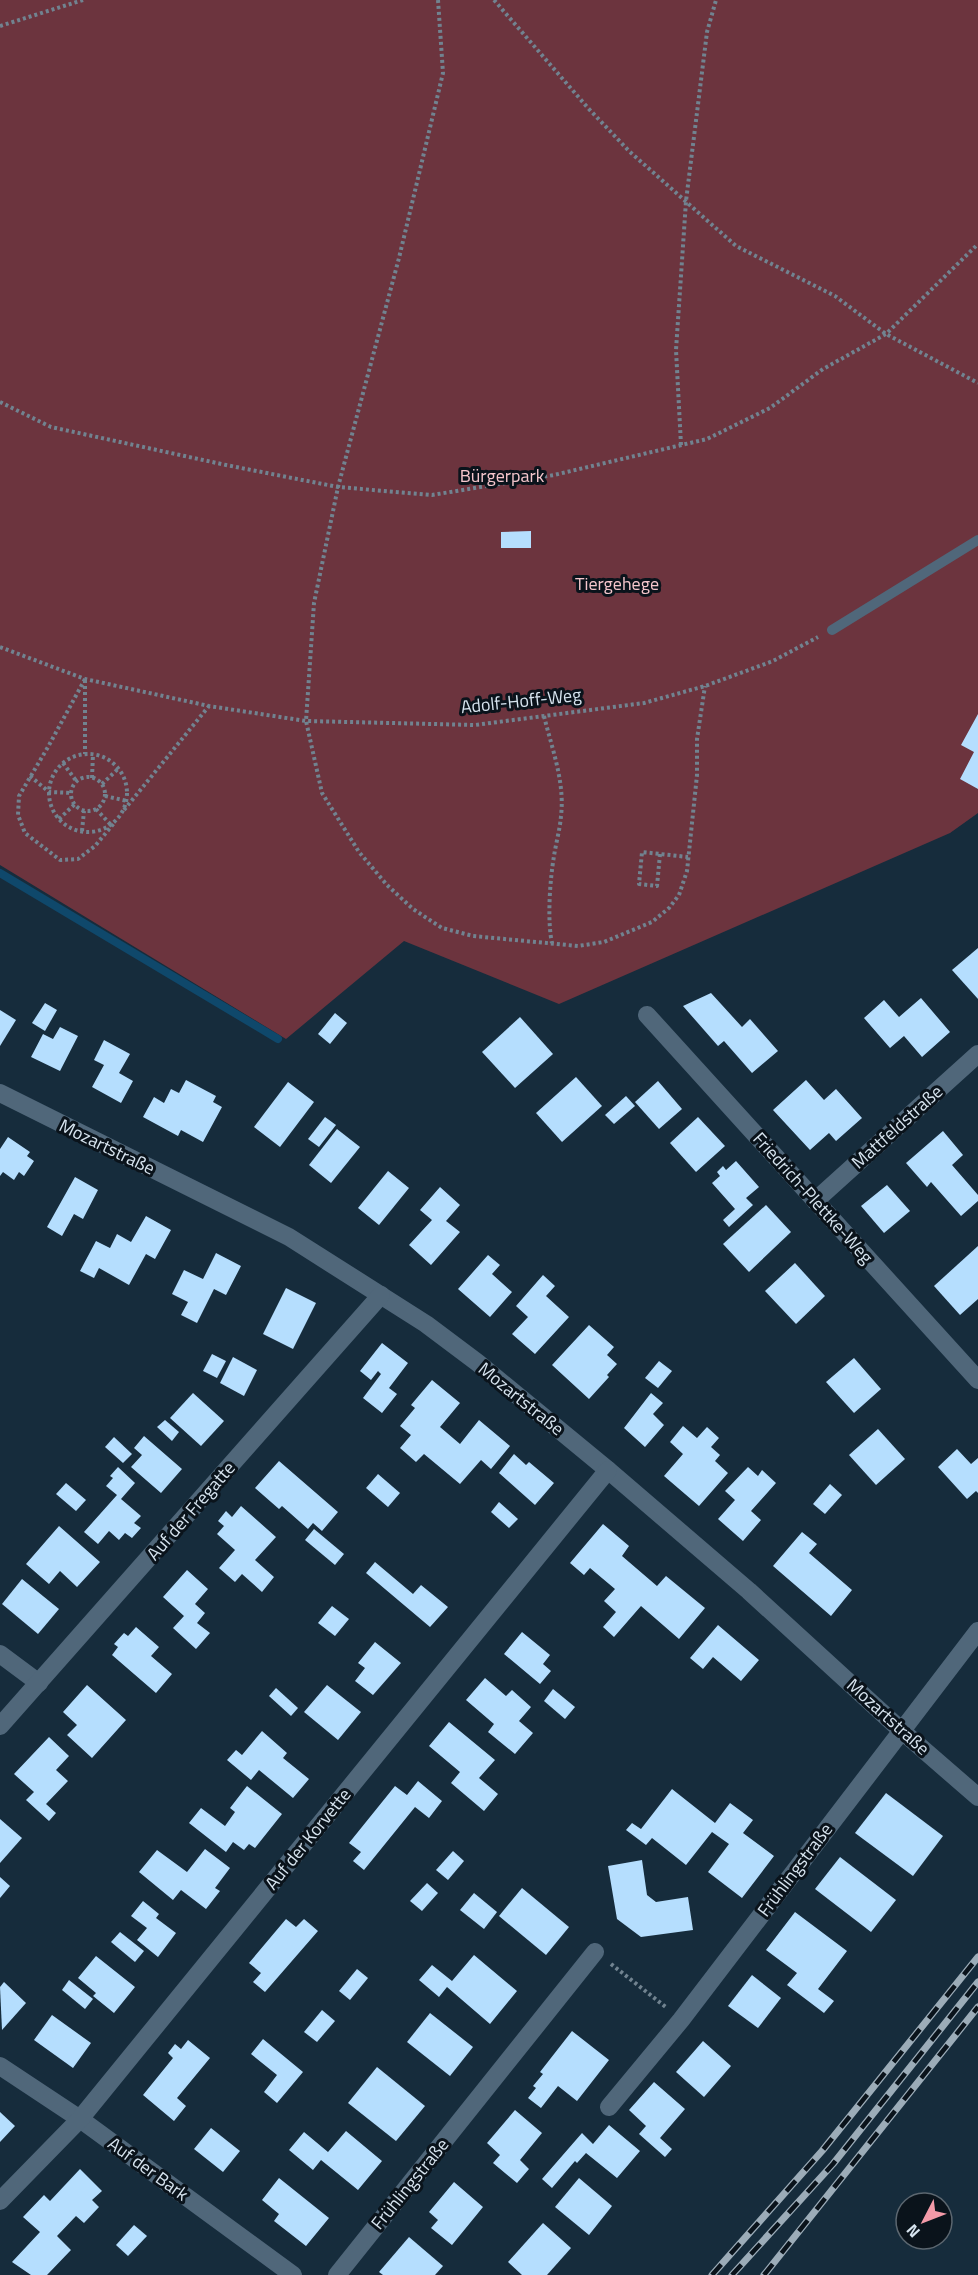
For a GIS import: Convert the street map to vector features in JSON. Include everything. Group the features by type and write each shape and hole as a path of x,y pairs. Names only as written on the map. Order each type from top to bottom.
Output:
{"street":[{"name":"Friedrich-Plettke-Weg","path":"647,1015 978,1380"},
{"name":"Mattfeldstraße","path":"815,1201 978,1054"},
{"name":"Mozartstraße","path":"0,1094 289,1238 426,1324 478,1363 608,1470 749,1591 978,1797"},
{"name":"Auf der Fregatte","path":"0,1726 381,1295"},
{"name":"Auf der Korvette","path":"0,2202 80,2119 608,1470"},
{"name":"Frühlingstraße","path":"609,2107 681,2020 978,1631"},
{"path":"0,1654 39,1683"},
{"name":"Frühlingstraße","path":"337,2275 595,1952"},
{"name":"Auf der Bark","path":"0,2066 80,2119 293,2275"}],"lane":[{"path":"832,630 978,540"}],"path":[{"path":"0,26 83,0"},
{"path":"438,0 443,73 399,258 338,487 314,603 306,722 322,793 359,852 387,885 413,909 442,928 473,936 578,946 604,942 651,921 669,908 679,895 687,872 697,775 697,739 705,686"},
{"path":"494,0 588,108 629,151 736,246 835,296 886,334 978,383"},
{"path":"681,445 676,350 686,201 707,32 716,0"},
{"path":"0,402 51,427 214,463 338,487 432,495 554,475 707,439 770,408 824,369 886,334 978,244"},
{"name":"Adolf-Hoff-Weg","path":"0,647 85,679 209,706 306,722 475,725 644,703 705,686 773,661 832,630"},
{"path":"85,679 85,754"},
{"path":"85,679 19,796 18,815 25,833 60,860 78,859 95,846 209,706"},
{"path":"544,716 562,792 561,816 553,866 549,931 552,943"},
{"path":"113,823 102,830 82,831 65,825 52,806 49,792 55,772 73,757 85,754 108,759 119,768 128,789 127,801 122,812"},
{"path":"92,778 93,754"},
{"path":"63,763 77,782"},
{"path":"102,784 119,768"},
{"path":"30,776 49,792 72,793"},
{"path":"87,777 92,778 102,784 105,796 101,806 84,811 75,804 72,793 77,782 87,777"},
{"path":"105,796 127,801"},
{"path":"59,819 75,804"},
{"path":"96,809 113,823"},
{"path":"82,831 84,811"},
{"path":"660,854 657,886 639,884 642,852 688,857"},
{"path":"595,1952 681,2020"}],"green space":[{"name":"Bürgerpark","path":"0,0 978,0 978,813 950,833 559,1004 404,941 286,1039 0,865"}],"building":[{"path":"531,531 531,548 501,548 501,532"},
{"path":"978,714 978,789 960,779 974,752 961,745"},
{"path":"978,948 978,999 952,970"},
{"path":"711,993 742,1027 750,1019 778,1051 752,1073 724,1041 718,1046 683,1006"},
{"path":"921,998 950,1032 922,1057 904,1036 890,1048 864,1018 884,1000 899,1017"},
{"path":"45,1003 57,1010 45,1031 32,1023"},
{"path":"0,1010 16,1020 0,1046"},
{"path":"335,1013 347,1023 330,1044 318,1034"},
{"path":"520,1017 553,1054 515,1088 482,1052"},
{"path":"60,1027 78,1036 60,1071 31,1057 43,1034 53,1039"},
{"path":"104,1040 130,1054 119,1073 133,1081 121,1103 92,1087 104,1065 94,1060"},
{"path":"576,1077 602,1106 562,1142 536,1113"},
{"path":"186,1080 216,1096 213,1102 222,1107 203,1142 181,1130 178,1136 143,1117 154,1097 164,1103 171,1089 179,1093"},
{"path":"806,1080 824,1100 836,1089 862,1118 836,1141 829,1133 810,1150 773,1110"},
{"path":"658,1081 682,1109 659,1129 635,1102"},
{"path":"288,1082 314,1102 280,1147 254,1127"},
{"path":"626,1096 635,1106 614,1124 605,1115"},
{"path":"325,1117 336,1125 319,1147 308,1139"},
{"path":"698,1117 725,1146 696,1172 670,1143"},
{"path":"337,1129 360,1147 331,1183 309,1165"},
{"path":"943,1131 963,1155 952,1165 978,1195 978,1201 961,1216 931,1182 927,1187 906,1163"},
{"path":"8,1137 30,1152 27,1156 34,1161 24,1176 19,1172 14,1180 3,1172 0,1176 0,1149"},
{"path":"736,1161 759,1187 746,1198 753,1205 729,1227 723,1220 735,1209 712,1183 720,1176 717,1172 723,1166 726,1170"},
{"path":"388,1171 409,1188 379,1225 358,1208"},
{"path":"75,1177 98,1190 83,1219 74,1214 62,1236 47,1227"},
{"path":"887,1185 910,1211 884,1233 861,1206"},
{"path":"440,1187 460,1205 446,1221 460,1232 431,1265 409,1245 432,1220 420,1210"},
{"path":"766,1205 791,1232 749,1272 723,1244"},
{"path":"146,1216 171,1230 155,1259 146,1254 129,1285 99,1268 94,1278 80,1271 96,1241 110,1248 117,1234 131,1242"},
{"path":"978,1246 978,1299 960,1315 934,1286"},
{"path":"216,1253 241,1266 226,1295 214,1289 197,1323 181,1315 188,1302 172,1294 184,1270 203,1279"},
{"path":"488,1255 500,1265 492,1274 512,1292 490,1317 458,1289"},
{"path":"795,1263 825,1296 796,1324 765,1291"},
{"path":"543,1275 555,1286 546,1296 569,1317 535,1354 512,1334 528,1317 516,1306"},
{"path":"286,1288 316,1303 293,1349 263,1334"},
{"path":"589,1325 614,1347 607,1355 617,1364 607,1375 609,1377 589,1399 552,1365"},
{"path":"382,1343 408,1363 389,1388 397,1394 382,1413 363,1398 381,1374 378,1371 371,1380 360,1371"},
{"path":"212,1354 226,1361 217,1378 203,1371"},
{"path":"233,1357 257,1370 244,1396 220,1383"},
{"path":"854,1358 881,1389 854,1413 826,1382"},
{"path":"659,1361 672,1371 658,1388 645,1378"},
{"path":"432,1380 460,1403 440,1427 460,1444 479,1420 510,1446 491,1469 481,1460 460,1484 424,1454 416,1462 400,1448 411,1435 400,1426 415,1408 411,1405"},
{"path":"193,1393 224,1421 201,1446 170,1418"},
{"path":"651,1393 663,1403 653,1414 664,1425 645,1447 624,1428"},
{"path":"165,1420 179,1432 172,1441 157,1427"},
{"path":"683,1426 697,1438 707,1427 719,1438 711,1447 720,1455 715,1461 728,1473 699,1506 664,1476 683,1454 670,1442"},
{"path":"878,1429 905,1459 876,1485 849,1455"},
{"path":"144,1436 182,1469 161,1493 131,1467 142,1455 134,1448"},
{"path":"114,1437 132,1454 123,1463 105,1447"},
{"path":"957,1449 971,1464 978,1458 978,1493 976,1491 967,1499 938,1467"},
{"path":"514,1454 526,1465 529,1462 554,1483 535,1505 499,1473"},
{"path":"279,1461 338,1512 322,1531 313,1523 308,1529 282,1506 279,1509 255,1488"},
{"path":"118,1467 135,1483 121,1499 141,1516 134,1523 141,1528 132,1538 125,1533 119,1540 109,1531 98,1544 84,1532 117,1495 106,1486 113,1478 110,1476"},
{"path":"748,1467 758,1476 762,1470 776,1483 751,1511 761,1520 743,1541 718,1519 735,1500 725,1491"},
{"path":"378,1474 400,1493 388,1507 366,1488"},
{"path":"66,1483 86,1500 76,1511 56,1494"},
{"path":"830,1484 842,1495 825,1514 813,1504"},
{"path":"499,1502 518,1519 509,1528 491,1512"},
{"path":"241,1506 276,1537 255,1560 274,1577 262,1592 242,1574 235,1582 219,1568 235,1550 217,1534 224,1526 218,1521 226,1511 232,1517"},
{"path":"603,1524 629,1546 622,1556 657,1586 666,1576 705,1608 679,1639 641,1606 614,1637 603,1627 616,1612 604,1601 615,1589 590,1568 584,1575 570,1563"},
{"path":"59,1526 100,1562 77,1587 60,1571 49,1584 26,1564"},
{"path":"314,1529 344,1554 335,1565 305,1540"},
{"path":"802,1532 817,1544 809,1553 852,1590 831,1616 773,1566"},
{"path":"375,1562 413,1594 421,1585 448,1607 430,1627 366,1573"},
{"path":"187,1570 208,1589 195,1604 205,1613 197,1623 210,1633 196,1649 173,1628 184,1616 163,1597"},
{"path":"22,1579 59,1609 38,1634 2,1604"},
{"path":"332,1606 349,1619 335,1636 318,1623"},
{"path":"718,1625 759,1660 741,1681 713,1657 703,1669 690,1658"},
{"path":"136,1627 159,1647 151,1656 172,1674 156,1693 112,1655 118,1647 114,1644 124,1633 128,1636"},
{"path":"522,1632 550,1655 543,1664 551,1671 540,1684 504,1654"},
{"path":"375,1642 401,1663 373,1695 355,1681 365,1668 358,1663"},
{"path":"485,1678 506,1696 512,1690 531,1707 519,1721 533,1733 515,1754 488,1732 494,1724 466,1700"},
{"path":"87,1685 126,1720 92,1758 67,1735 77,1725 63,1712"},
{"path":"327,1685 361,1712 338,1740 304,1712"},
{"path":"276,1688 298,1708 291,1716 269,1696"},
{"path":"553,1689 575,1707 565,1719 544,1701"},
{"path":"449,1722 495,1760 479,1778 498,1794 484,1811 451,1783 460,1772 429,1746"},
{"path":"262,1731 287,1753 283,1758 309,1779 293,1798 259,1770 251,1780 227,1760 236,1750 242,1755"},
{"path":"49,1737 69,1756 56,1770 68,1781 46,1804 56,1813 49,1821 26,1800 34,1792 14,1774"},
{"path":"418,1781 442,1801 429,1818 415,1807 364,1870 353,1861 361,1852 349,1843 395,1786 407,1795"},
{"path":"247,1786 282,1814 255,1848 249,1844 244,1850 233,1842 226,1852 189,1823 201,1808 225,1826 235,1812 230,1808"},
{"path":"672,1789 715,1823 730,1803 753,1820 743,1833 774,1856 742,1898 708,1872 729,1844 712,1832 686,1865 652,1838 646,1845 626,1830 632,1823 641,1829"},
{"path":"886,1793 943,1836 913,1876 855,1833"},
{"path":"0,1819 22,1838 0,1863"},
{"path":"205,1849 230,1868 215,1888 220,1891 206,1909 181,1890 173,1900 139,1872 157,1850 187,1872"},
{"path":"453,1851 464,1861 448,1880 436,1870"},
{"path":"840,1857 896,1900 871,1932 815,1889"},
{"path":"642,1860 647,1895 656,1902 688,1897 693,1930 641,1937 617,1919 608,1866"},
{"path":"0,1877 10,1886 0,1898"},
{"path":"427,1883 438,1893 422,1911 410,1901"},
{"path":"522,1888 569,1927 546,1955 499,1916"},
{"path":"474,1893 497,1912 484,1929 460,1910"},
{"path":"143,1901 159,1914 156,1918 176,1933 158,1957 137,1940 147,1928 131,1916"},
{"path":"795,1912 847,1951 818,1989 834,2001 824,2013 787,1985 797,1973 766,1950"},
{"path":"286,1919 296,1927 304,1919 318,1931 265,1992 253,1982 261,1973 249,1963"},
{"path":"120,1932 144,1951 135,1962 111,1942"},
{"path":"474,1955 517,1991 490,2024 447,1987 439,1997 419,1980 432,1965 452,1981"},
{"path":"96,1956 135,1987 114,2013 93,1996 96,1993 78,1978"},
{"path":"357,1969 368,1978 350,2000 339,1991"},
{"path":"752,1975 781,1998 758,2028 728,2006"},
{"path":"69,1980 93,1999 85,2009 62,1990"},
{"path":"4,1982 26,2003 2,2030 0,1987"},
{"path":"322,2010 335,2021 317,2042 304,2032"},
{"path":"430,2013 473,2047 450,2076 407,2042"},
{"path":"52,2015 91,2043 73,2068 34,2040"},
{"path":"572,2031 609,2060 577,2101 558,2086 541,2108 528,2098 536,2088 533,2086 543,2074 540,2072"},
{"path":"263,2039 303,2072 277,2103 264,2092 277,2075 251,2054"},
{"path":"188,2040 210,2058 177,2098 186,2106 174,2121 143,2095 173,2058 168,2053 175,2044 181,2049"},
{"path":"703,2041 731,2066 704,2097 676,2072"},
{"path":"377,2067 425,2106 396,2141 348,2103"},
{"path":"654,2082 685,2109 660,2138 672,2149 665,2157 639,2134 646,2126 629,2110"},
{"path":"515,2110 542,2133 520,2160 529,2169 517,2183 493,2163 500,2155 487,2143"},
{"path":"0,2112 15,2126 0,2142"},
{"path":"609,2125 640,2151 617,2178 586,2153 577,2163 575,2161 552,2188 542,2179 582,2133 593,2144"},
{"path":"211,2128 240,2151 223,2172 194,2149"},
{"path":"346,2131 382,2161 358,2190 321,2160 313,2170 289,2150 304,2132 328,2152"},
{"path":"80,2169 102,2191 92,2200 99,2207 84,2223 76,2216 57,2236 71,2250 47,2275 31,2275 12,2262 40,2232 23,2217 44,2195 50,2201"},
{"path":"279,2178 329,2218 306,2246 274,2221 279,2214 262,2200"},
{"path":"579,2178 612,2206 589,2235 555,2207"},
{"path":"454,2182 483,2207 452,2245 431,2228 438,2220 429,2212"},
{"path":"543,2223 571,2248 547,2275 522,2275 508,2262"},
{"path":"134,2225 147,2236 128,2256 116,2245"},
{"path":"409,2237 443,2266 435,2275 383,2275 379,2272"}],"waterway":[{"path":"0,873 278,1039"}],"railway":[{"path":"712,2275 822,2151 978,1957"},
{"path":"732,2275 833,2164 978,1982"},
{"path":"764,2275 978,2007"}],"park label":[{"name":"Tiergehege","path":"617,584"}]}
